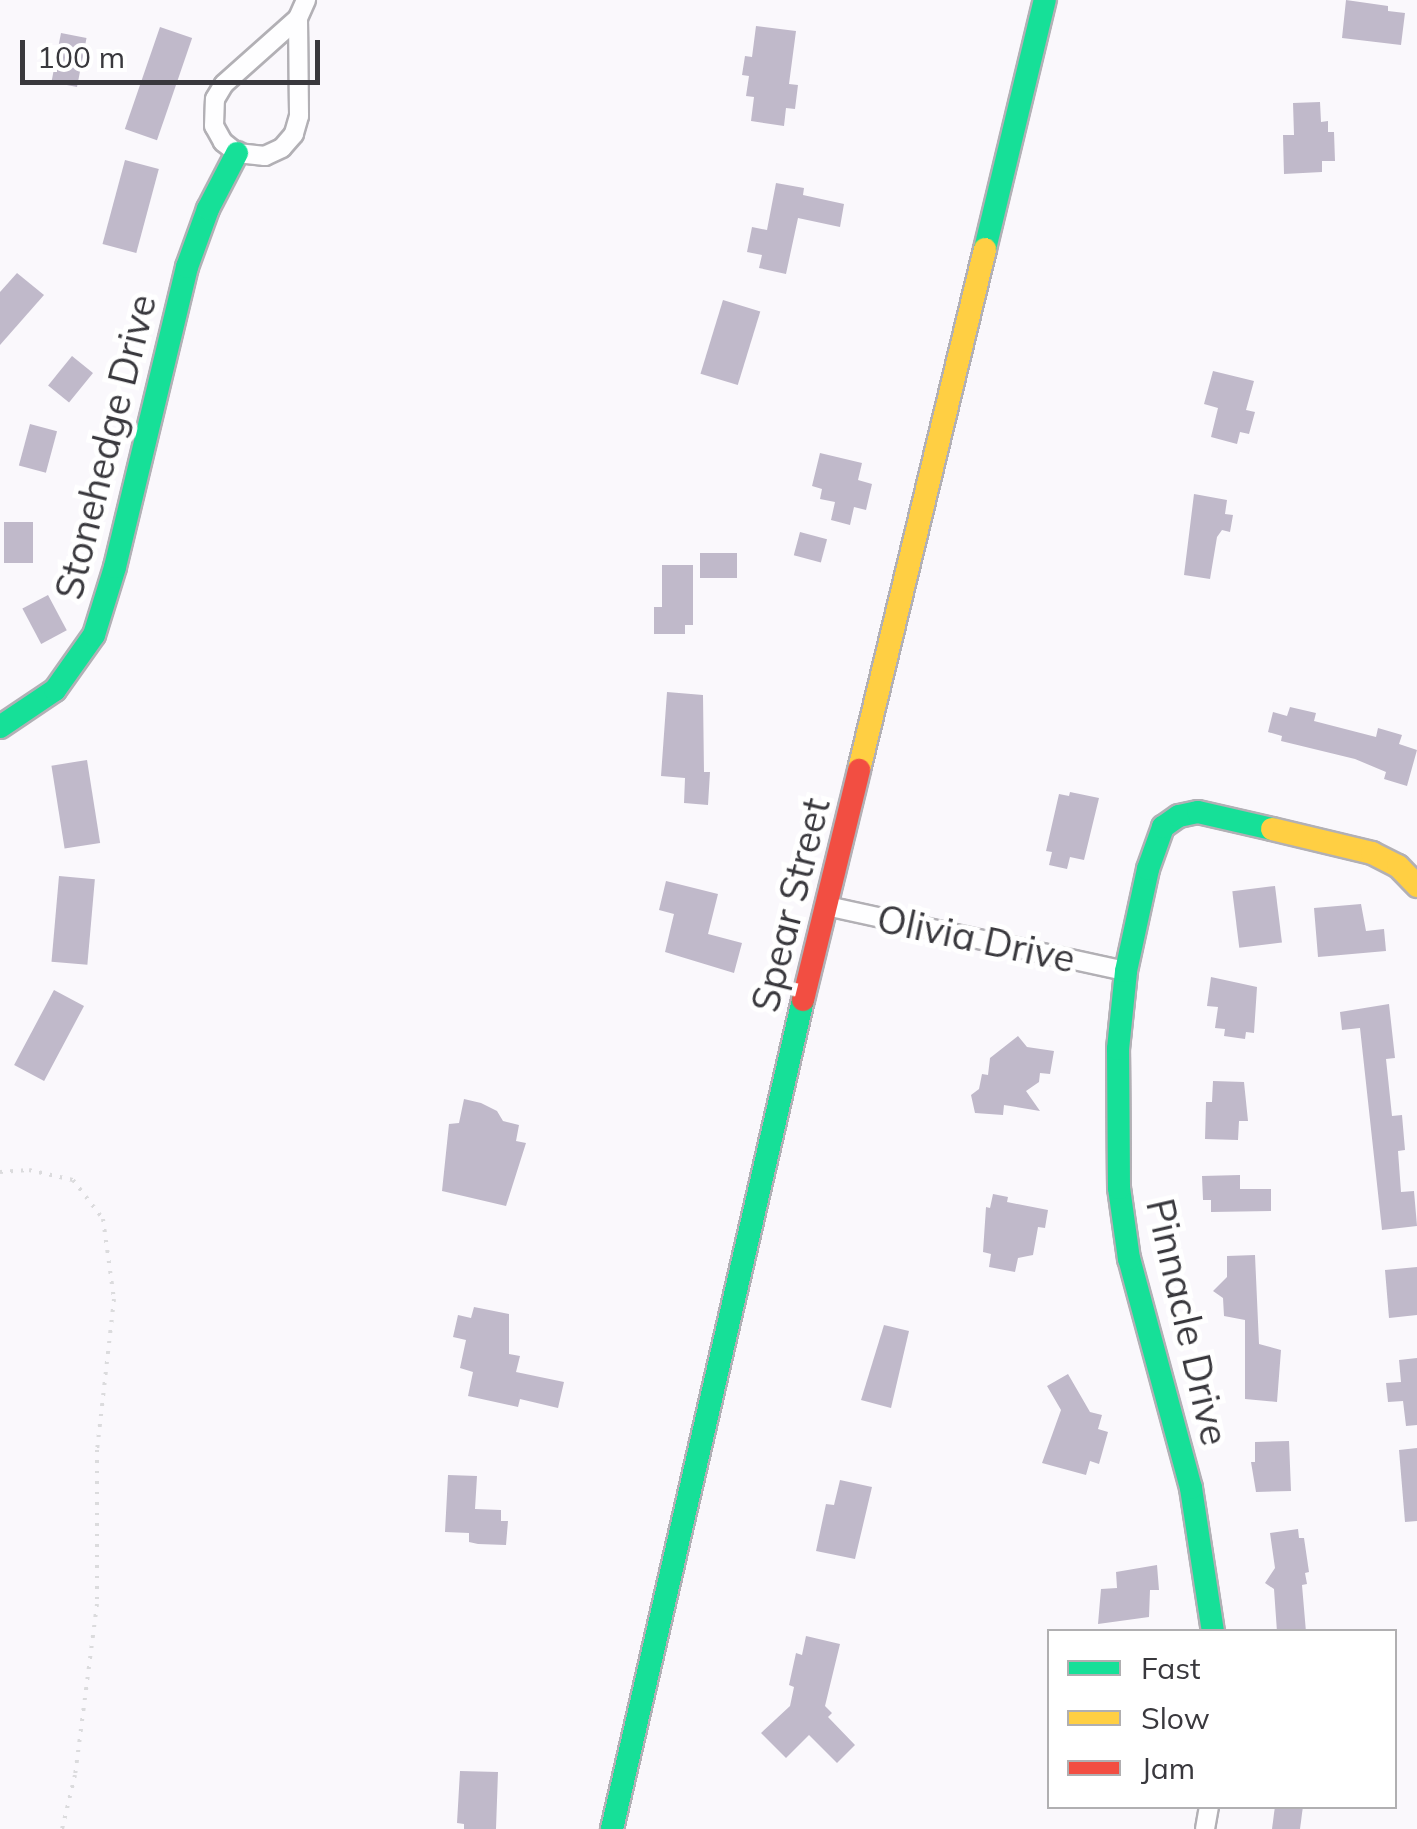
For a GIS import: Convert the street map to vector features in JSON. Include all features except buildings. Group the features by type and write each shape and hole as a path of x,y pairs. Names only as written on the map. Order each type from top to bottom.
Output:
{"main road":[{"name":"Spear Street","path":"612,1829 1044,0"},
{"name":"Stonehedge Drive","path":"0,728 55,690 94,635 186,267 208,209 237,153"},
{"name":"Pinnacle Drive","path":"1213,1629 1191,1488 1129,1259 1119,1192 1116,1118 1126,970 1148,869 1163,828 1179,816 1216,813 1372,853 1398,866 1417,886"}],"street":[{"path":"298,18 299,116 294,134 282,148 264,156 237,153 223,142 214,126 215,100 224,84 298,18 306,0"},
{"name":"Olivia Drive","path":"827,906 1126,970"}],"path":[{"path":"0,1172 30,1170 72,1180 103,1219 114,1299 97,1450 97,1604 75,1776 62,1829"}],"traffic: fast":[{"path":"985,249 1045,0"},
{"path":"0,727 55,690 94,635 115,567 187,267 208,209 237,153"},
{"path":"1213,1629 1191,1488 1129,1259 1119,1188 1118,1049 1126,971 1148,869 1163,827 1179,816 1198,812 1272,829"},
{"path":"612,1829 803,1000"}],"traffic: slow":[{"path":"859,770 985,249"},
{"path":"1272,829 1372,853 1398,866 1417,886"}],"traffic: jam":[{"path":"803,1000 859,770"}]}
